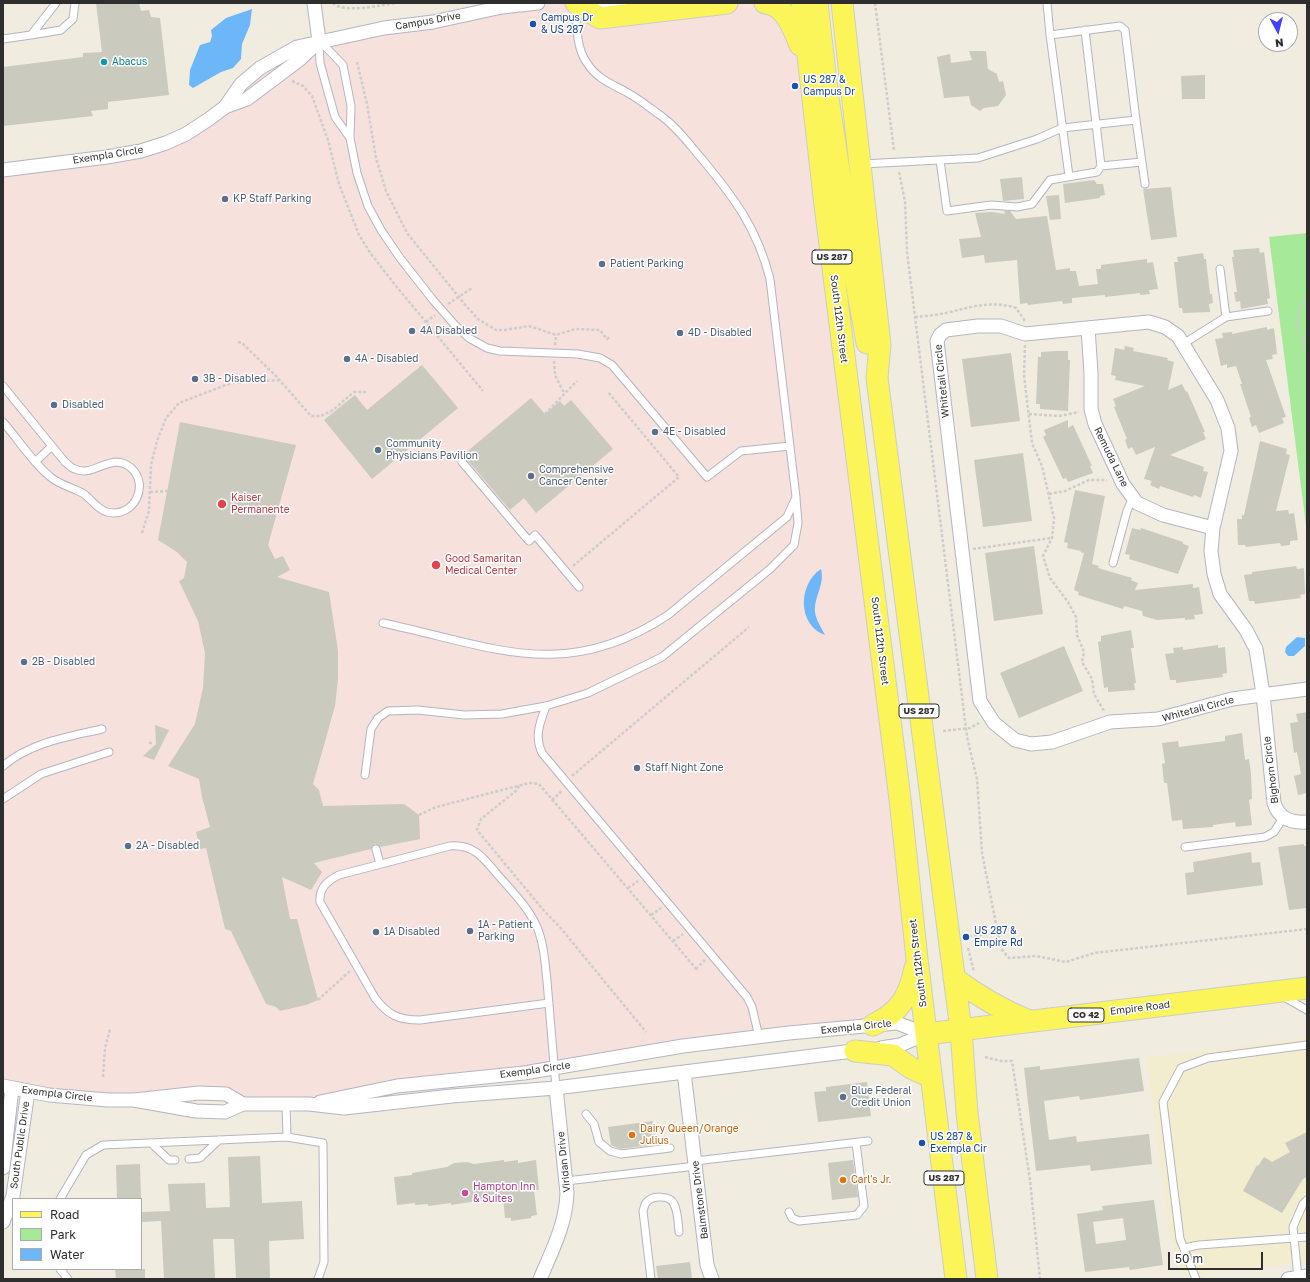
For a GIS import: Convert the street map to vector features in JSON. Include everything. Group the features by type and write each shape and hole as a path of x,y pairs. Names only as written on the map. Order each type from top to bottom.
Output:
{"main road":[{"path":"575,3 600,18 727,3"},
{"path":"765,3 769,3 776,8 790,21 809,66"},
{"name":"South 112th Street","path":"802,3 900,799 917,959 956,1279"},
{"path":"817,3 827,91 855,276 868,350 877,378"},
{"name":"US 287","path":"842,3 880,345 877,378 961,1030 967,1113 987,1279"},
{"path":"873,1025 892,1014 904,1002 913,979 917,959"},
{"path":"954,978 976,995 998,1008 1031,1022"},
{"name":"Empire Road","path":"926,1034 1307,988"},
{"path":"855,1051 893,1055 911,1068 932,1077"}],"street":[{"path":"314,3 319,41"},
{"name":"Campus Drive","path":"319,41 384,28 433,22 502,7 538,3"},
{"path":"575,3 593,6 626,3"},
{"name":"Exempla Circle","path":"3,170 141,151 186,134 225,107 247,99 299,60 319,41"},
{"name":"Whitetail Circle","path":"1263,694 1256,649 1246,630 1220,594 1214,574 1211,551 1213,528 1232,451 1228,428 1217,400 1178,336 1165,327 1148,322 1025,334 1001,326 978,326 946,330 940,335 938,341 980,701 994,723 1016,740 1031,744 1052,742 1110,722 1158,719 1232,699 1307,689"},
{"name":"Remuda Lane","path":"1088,328 1091,373 1091,409 1095,424 1119,476 1137,503 1163,515 1213,528"},
{"name":"Bighorn Circle","path":"1263,694 1274,803 1276,809 1284,818"},
{"path":"1284,818 1294,823 1307,822"},
{"name":"Exempla Circle","path":"309,1104 397,1086 524,1073 683,1046 759,1037 897,1023 926,1034"},
{"name":"Exempla Circle","path":"8,1087 62,1096 134,1100 196,1111 224,1112 243,1104 309,1104 344,1108 452,1096 556,1088 900,1046 926,1034"},
{"name":"Balmstone Drive","path":"684,1072 708,1265 712,1279"},
{"name":"South Public Drive","path":"3,1168 8,1087"},
{"name":"Viridan Drive","path":"540,1279 564,1221 567,1204 556,1088"},
{"name":"South Public Drive","path":"12,1198 28,1091"},
{"name":"Exempla Circle","path":"134,1100 198,1093 226,1094 243,1104"},
{"name":"South Public Drive","path":"3,1222 12,1199"}],"lane":[{"path":"31,35 56,3"},
{"path":"3,38 60,30 73,19 75,3"},
{"path":"365,775 371,729 378,718 388,711 418,710 464,715 494,714 546,706 588,692 662,656 759,579 794,545 798,523 796,497 770,279 764,253 748,221 727,190 667,120 629,93 611,85 595,73 586,63 580,52 575,3"},
{"path":"1047,3 1068,176"},
{"path":"1050,35 1120,26 1125,30 1145,184"},
{"path":"940,160 947,211 991,205 1017,207 1032,204 1050,180 1097,172 1101,166 1085,30"},
{"path":"319,41 320,63 335,117 350,138"},
{"path":"319,41 343,65 351,106 350,138 358,173 368,206 381,230 433,300 454,324 469,338 487,348 500,351 555,352 600,358 612,365 707,477 741,451 790,446"},
{"path":"860,164 978,158 1037,139 1063,128 1136,120"},
{"path":"1101,166 1142,162"},
{"path":"1220,269 1226,317"},
{"path":"1183,344 1226,317 1268,311"},
{"path":"3,386 65,462 74,469 83,471 92,470 111,462 125,464 136,474 140,485 139,492 133,505 126,510 109,513 97,507 82,493 53,479 3,422"},
{"path":"36,461 52,446"},
{"path":"462,462 529,541 535,535 579,586"},
{"path":"383,623 512,653 548,656 581,652 616,643 648,629 668,616 787,517 796,497"},
{"path":"1113,563 1127,511 1133,497"},
{"path":"546,706 537,734 538,744 542,753 746,997 752,1007 759,1037"},
{"path":"3,766 27,750 46,742 102,729"},
{"path":"3,800 41,774 109,752"},
{"path":"1185,847 1265,837 1274,832 1284,818"},
{"path":"549,1003 406,1020 394,1016 382,1008 356,966 320,902 320,895 323,886 329,880 338,875 461,845 480,854 529,912 542,943 549,1003 556,1088"},
{"path":"376,849 380,864"},
{"path":"1273,992 1307,1010"},
{"path":"1196,1279 1180,1239 1162,1102 1181,1068 1208,1058 1307,1045"},
{"path":"286,1104 287,1137"},
{"path":"586,1114 594,1124 599,1142 610,1151 621,1154 670,1148"},
{"path":"61,1198 86,1155 103,1145 287,1137 322,1143 324,1262 318,1279"},
{"path":"189,1159 200,1158 219,1140"},
{"path":"566,1181 695,1163 868,1142"},
{"path":"151,1143 169,1160 175,1160"},
{"path":"789,1212 792,1218 799,1221 857,1215 864,1206 856,1143"},
{"path":"651,1279 643,1211 645,1203 650,1199 665,1197 673,1201 676,1209 679,1232"},
{"path":"1298,1278 1293,1227 1303,1204 1307,1200"},
{"path":"1184,1248 1199,1245 1307,1237"},
{"path":"61,1270 68,1279"}],"path":[{"path":"333,3 337,7 347,9 396,3"},
{"path":"875,3 894,150"},
{"path":"358,62 365,90 372,140 381,179 401,222 414,243 467,307 487,326 496,330 529,326 556,335 576,329 600,330 607,339 611,336"},
{"path":"292,81 303,86 312,96 328,140 339,184 359,235 371,254 396,286 483,391"},
{"path":"898,169 904,201 915,317 966,728 977,779 982,853 1001,949 1009,958 1036,956 1066,962 1094,953 1307,928"},
{"path":"1307,299 1301,306 1296,323 1300,338 1307,351"},
{"path":"915,317 946,313 981,304 994,303 1016,308 1023,315 1026,323 1024,375 1032,443 1042,466 1054,518 1052,538 1044,556 1050,578 1068,602 1076,617 1077,635 1084,652 1082,662 1092,679 1094,694 1110,722"},
{"path":"556,335 553,364 555,376 564,393"},
{"path":"238,342 242,343 280,380 311,416 321,416 333,410 354,392 367,392"},
{"path":"142,533 149,511 151,465 157,441 166,418 179,403 231,383 280,380"},
{"path":"545,414 577,381"},
{"path":"567,572 679,477 608,392"},
{"path":"1029,414 1059,416 1091,409"},
{"path":"1049,494 1065,491 1089,480 1108,480 1119,476"},
{"path":"139,492 167,491"},
{"path":"944,551 962,551 1052,538"},
{"path":"552,800 559,794 566,782 749,627"},
{"path":"943,731 966,728 990,717"},
{"path":"149,742 154,743"},
{"path":"419,816 436,807 530,783 538,784 698,971"},
{"path":"519,786 517,790 481,819 477,830 545,912 559,926 646,1032"},
{"path":"975,975 966,937 997,933"},
{"path":"318,1000 356,966"},
{"path":"103,1077 105,1048 110,1029"},
{"path":"985,1057 1001,1061 1012,1061 1030,1180 1040,1279"}],"shaded area":[{"name":"Good Samaritan Medical Center","path":"538,3 802,3 917,959 904,1002 873,1025 309,1104 243,1104 226,1094 134,1100 3,1086 3,170 107,157 187,134 281,55"},
{"path":"1307,1038 1307,1262 1183,1276 1170,1236 1146,1058"}],"green space":[{"path":"1307,233 1307,533 1269,237"}],"water":[{"path":"252,9 250,25 242,44 241,59 233,68 221,72 193,88 189,85 190,70 200,45 210,42 212,36 211,30 226,18"},
{"path":"821,569 822,580 816,601 815,612 825,635 816,630 809,623 805,614 804,604 808,584 813,576"},
{"path":"1297,637 1305,638 1305,646 1294,656 1288,656 1285,652 1286,647"}],"building":[{"name":"Abacus","path":"96,3 139,3 141,11 149,10 151,17 160,18 169,95 108,102 108,109 91,111 93,116 3,126 3,67 83,57 83,53 102,52"},
{"path":"969,51 986,51 988,69 997,74 999,82 1003,81 1006,95 998,106 984,108 980,111 971,105 969,96 944,98 937,57 950,54 951,63 972,60"},
{"path":"1205,75 1205,99 1182,99 1181,76"},
{"path":"1022,177 1024,199 1003,201 1000,179"},
{"path":"1094,180 1097,184 1103,184 1105,195 1100,196 1100,198 1065,203 1063,184"},
{"path":"1171,187 1177,237 1151,240 1143,189"},
{"path":"1059,195 1061,219 1050,220 1046,196"},
{"path":"1004,211 1010,211 1016,219 1047,216 1056,270 1070,268 1070,271 1076,271 1079,286 1098,284 1096,269 1101,269 1101,265 1147,259 1147,263 1153,262 1158,289 1149,290 1150,294 1140,295 1140,293 1105,297 1105,295 1072,298 1072,303 1063,304 1062,301 1028,305 1027,303 1020,304 1017,260 985,263 984,255 962,258 959,239 981,237 975,213 992,212 1005,214"},
{"path":"1259,248 1260,253 1264,252 1270,298 1267,299 1268,304 1241,309 1240,301 1236,302 1234,292 1237,292 1232,257 1234,257 1233,250"},
{"path":"1203,253 1204,259 1206,259 1210,294 1212,294 1213,303 1209,304 1210,312 1183,313 1182,308 1179,308 1174,262 1178,262 1177,257"},
{"path":"1267,327 1267,330 1274,328 1277,354 1272,355 1273,359 1266,360 1286,417 1282,418 1284,423 1259,433 1256,425 1252,427 1249,418 1251,417 1240,384 1242,384 1236,366 1227,368 1227,364 1221,366 1215,339 1223,338 1222,333 1232,332 1232,334"},
{"path":"1125,346 1134,348 1133,351 1168,358 1167,360 1174,362 1168,390 1182,384 1186,392 1187,391 1205,432 1203,432 1206,439 1170,455 1204,467 1203,471 1208,472 1201,498 1194,495 1193,497 1160,486 1159,489 1150,485 1152,481 1144,479 1155,447 1136,455 1132,447 1128,449 1125,440 1127,439 1114,407 1116,406 1113,399 1145,386 1115,380 1116,376 1111,375 1115,348 1124,350"},
{"path":"1068,351 1068,360 1070,360 1068,411 1040,409 1040,404 1036,404 1038,357 1041,357 1041,352"},
{"path":"1011,353 1020,421 971,427 962,359"},
{"name":"Community Physicians Pavilion","path":"422,365 458,408 372,479 324,420 355,395 367,410"},
{"name":"Comprehensive Cancer Center","path":"531,398 545,414 560,401 564,406 571,400 613,449 536,513 524,498 510,510 463,455"},
{"path":"1068,420 1068,428 1073,425 1092,466 1090,466 1093,473 1068,482 1066,478 1063,479 1043,437 1046,435 1044,430"},
{"path":"180,422 296,445 268,545 275,559 283,556 290,570 277,577 329,592 338,651 338,679 335,706 313,784 319,790 323,806 404,804 419,815 420,839 380,847 375,844 371,849 314,863 322,872 311,890 282,877 290,919 297,919 318,1000 306,1005 280,1011 276,1007 266,1004 231,931 225,929 206,848 200,849 196,832 210,827 199,779 168,766 195,724 203,688 205,653 198,621 179,581 184,578 187,562 177,552 158,540"},
{"path":"1260,441 1287,449 1286,454 1290,455 1276,511 1288,510 1289,514 1294,513 1298,540 1290,541 1290,545 1281,546 1280,543 1246,547 1245,545 1238,545 1237,519 1242,519 1242,515 1244,515"},
{"path":"1023,453 1032,521 983,527 974,460"},
{"path":"1075,490 1105,496 1092,564 1099,566 1098,568 1132,578 1131,580 1138,583 1135,590 1193,584 1193,588 1199,587 1203,614 1194,615 1195,619 1185,620 1185,618 1157,620 1143,616 1142,611 1124,606 1123,609 1078,595 1079,592 1074,590 1084,553 1067,548 1068,543 1064,542"},
{"path":"1132,528 1140,530 1141,528 1183,542 1183,544 1189,546 1178,574 1129,559 1130,555 1125,554"},
{"path":"1034,546 1043,614 994,621 985,553"},
{"path":"1296,566 1297,569 1304,568 1305,594 1300,595 1301,598 1255,604 1254,601 1249,601 1244,575 1252,574 1252,572"},
{"path":"1131,630 1134,648 1131,648 1136,683 1134,683 1135,690 1108,692 1108,687 1104,688 1098,642 1101,641 1101,636"},
{"path":"1218,645 1218,648 1225,647 1227,673 1222,674 1223,677 1176,683 1176,680 1170,680 1165,654 1174,653 1173,648 1183,647 1183,650"},
{"path":"1064,646 1083,691 1019,718 1000,673"},
{"path":"1307,712 1307,793 1298,795 1294,776 1301,774 1297,752 1294,753 1290,723 1298,722 1296,714"},
{"path":"155,725 169,730 154,760 143,756 156,744"},
{"path":"1242,733 1245,760 1249,759 1251,774 1252,799 1249,800 1252,825 1236,827 1235,822 1213,825 1213,827 1183,829 1182,820 1172,821 1167,783 1164,783 1162,764 1165,763 1162,743 1178,741 1179,747 1225,741 1225,736"},
{"path":"1304,844 1304,846 1307,846 1307,908 1289,910 1278,847"},
{"path":"1251,852 1252,863 1260,862 1263,885 1187,895 1185,873 1194,872 1193,862"},
{"path":"1139,1058 1144,1091 1080,1100 1079,1096 1044,1101 1049,1140 1076,1136 1077,1142 1149,1134 1152,1164 1091,1171 1090,1165 1036,1171 1024,1068 1040,1066 1040,1070"},
{"path":"867,1082 871,1116 818,1122 814,1092 826,1091 826,1087"},
{"name":"Dairy Queen/Orange Julius","path":"653,1121 656,1144 620,1149 611,1145 608,1127"},
{"path":"1307,1132 1307,1177 1303,1179 1282,1213 1243,1191 1257,1165 1258,1166 1264,1157 1272,1162 1290,1152 1285,1143"},
{"path":"260,1156 262,1203 302,1201 304,1239 269,1241 270,1279 236,1279 234,1239 213,1239 215,1278 164,1279 161,1221 142,1222 142,1212 170,1211 168,1184 205,1183 206,1208 230,1207 228,1157"},
{"name":"Hampton Inn & Suites","path":"504,1160 504,1162 518,1160 518,1163 536,1160 539,1190 534,1190 537,1215 531,1216 531,1218 511,1221 511,1218 505,1218 503,1197 451,1205 451,1203 428,1206 428,1204 415,1205 415,1203 397,1205 394,1177 412,1175 412,1173 447,1167 454,1163 467,1162 474,1164"},
{"name":"Carl's Jr.","path":"853,1160 858,1197 832,1200 828,1163"},
{"path":"140,1164 141,1198 117,1198 116,1165"},
{"path":"1154,1200 1163,1265 1130,1270 1129,1267 1085,1272 1077,1214 1103,1210 1102,1206","holes":["1123,1218 1126,1240 1096,1244 1093,1222"]},
{"path":"690,1262 692,1279 658,1279 656,1266"},
{"path":"145,1269 145,1279 116,1279 115,1270"}],"place":[{"name":"Campus Dr & US 287","path":"533,24"},
{"name":"Abacus","path":"104,62"},
{"name":"US 287 & Campus Dr","path":"795,86"},
{"name":"KP Staff Parking","path":"225,199"},
{"name":"Patient Parking","path":"602,264"},
{"name":"4A Disabled","path":"412,331"},
{"name":"4D - Disabled","path":"680,333"},
{"name":"4A - Disabled","path":"347,359"},
{"name":"3B - Disabled","path":"195,379"},
{"name":"Disabled","path":"54,405"},
{"name":"4E - Disabled","path":"655,432"},
{"name":"Community Physicians Pavilion","path":"378,450"},
{"name":"Comprehensive Cancer Center","path":"531,476"},
{"name":"Kaiser Permanente","path":"222,504"},
{"name":"Good Samaritan Medical Center","path":"436,565"},
{"name":"2B - Disabled","path":"24,662"},
{"name":"Staff Night Zone","path":"637,768"},
{"name":"2A - Disabled","path":"128,846"},
{"name":"1A - Patient Parking","path":"470,931"},
{"name":"1A Disabled","path":"376,932"},
{"name":"US 287 & Empire Rd","path":"966,937"},
{"name":"Blue Federal Credit Union","path":"843,1097"},
{"name":"Dairy Queen/Orange Julius","path":"632,1135"},
{"name":"US 287 & Exempla Cir","path":"922,1143"},
{"name":"Carl's Jr.","path":"843,1180"},
{"name":"Hampton Inn & Suites","path":"465,1193"}]}
